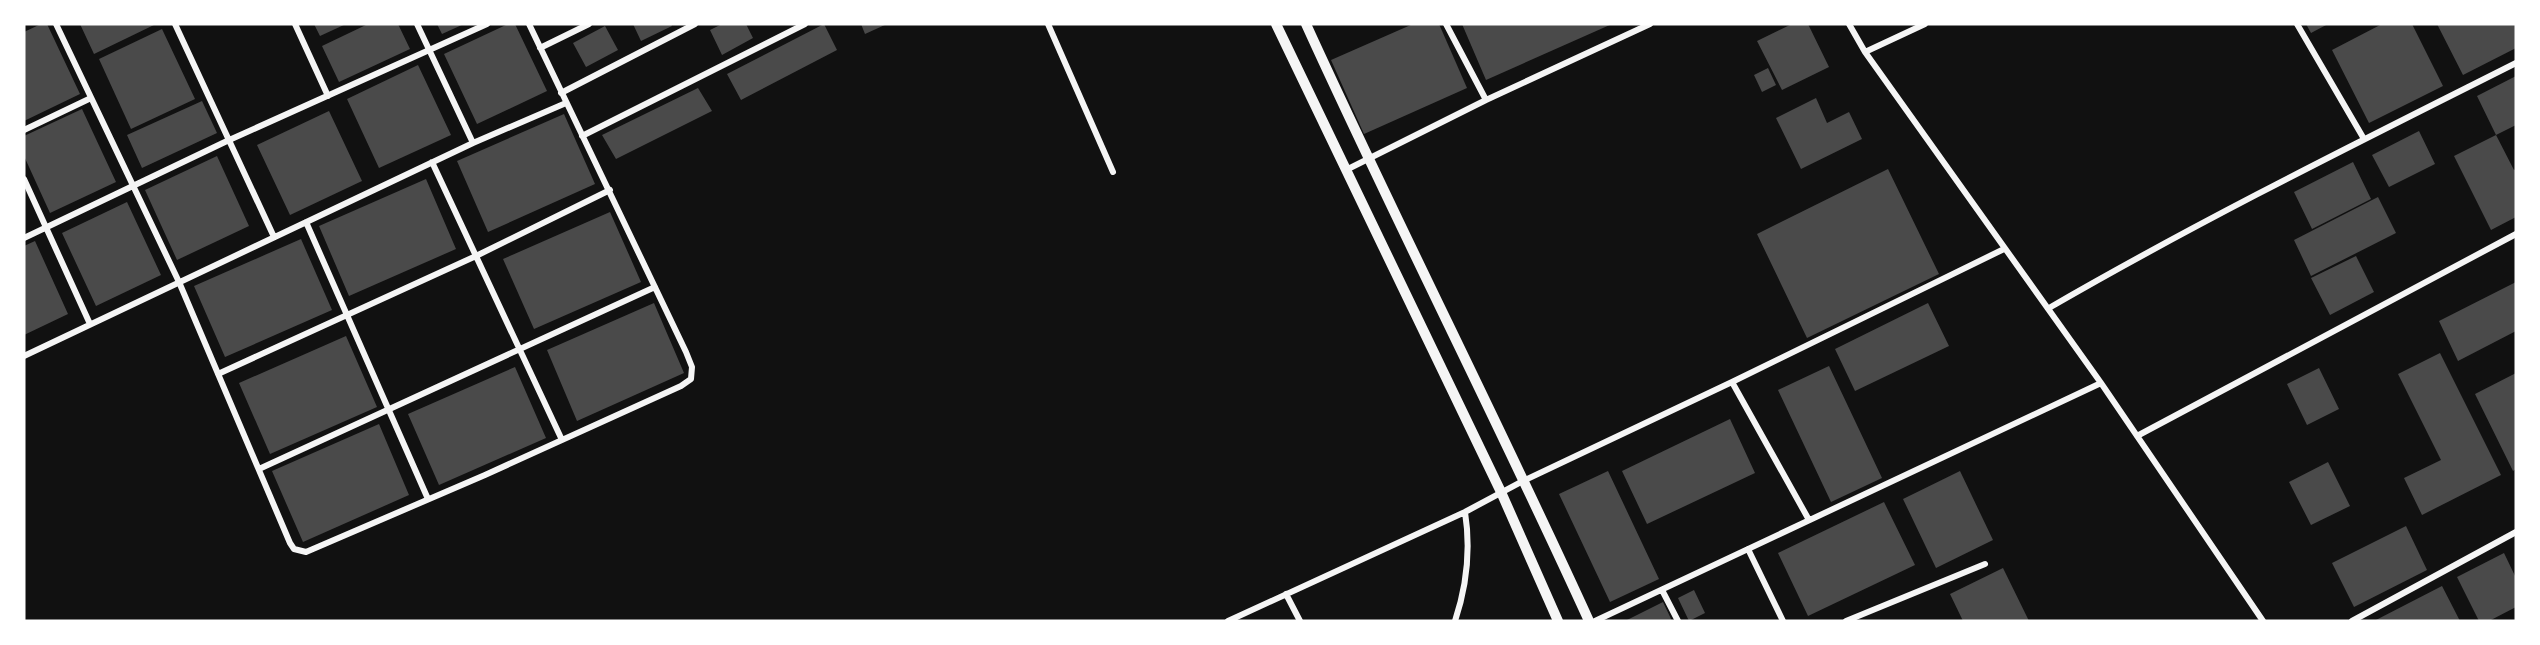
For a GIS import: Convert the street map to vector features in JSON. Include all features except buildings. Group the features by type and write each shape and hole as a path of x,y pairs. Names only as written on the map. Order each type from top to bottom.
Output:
{"street":[{"path":"56,24 178,282 290,543 294,549 306,552 562,440 681,386 691,379 692,367 686,352 529,24"},
{"path":"175,24 227,141 274,237"},
{"path":"295,24 328,96"},
{"path":"417,24 473,143"},
{"path":"24,238 227,141 487,24"},
{"path":"540,48 589,24"},
{"path":"561,93 695,24"},
{"path":"582,136 805,24"},
{"path":"1048,24 1113,172"},
{"path":"1276,24 1501,492 1558,621"},
{"path":"1306,24 1368,160 1525,480 1589,621"},
{"path":"1446,24 1486,100"},
{"path":"1346,170 1486,100 1650,24"},
{"path":"1849,24 1865,52 2004,249 2049,308 2263,621"},
{"path":"1865,52 1925,24"},
{"path":"2297,24 2364,139"},
{"path":"2049,308 2364,139 2516,63"},
{"path":"24,130 91,98"},
{"path":"24,356 432,162 566,103"},
{"path":"432,162 562,440"},
{"path":"24,179 90,324"},
{"path":"218,374 476,256 610,190"},
{"path":"306,222 428,499"},
{"path":"2137,436 2516,234"},
{"path":"1228,621 1466,512 1525,480 2004,249"},
{"path":"259,469 655,288"},
{"path":"1732,382 1809,520"},
{"path":"1595,621 2101,383"},
{"path":"1455,621 1464,595 1468,566 1466,512"},
{"path":"2352,621 2516,532"},
{"path":"1748,549 1783,621"},
{"path":"1846,621 1984,564"},
{"path":"1662,590 1678,621"},
{"path":"1286,594 1300,621"}]}
